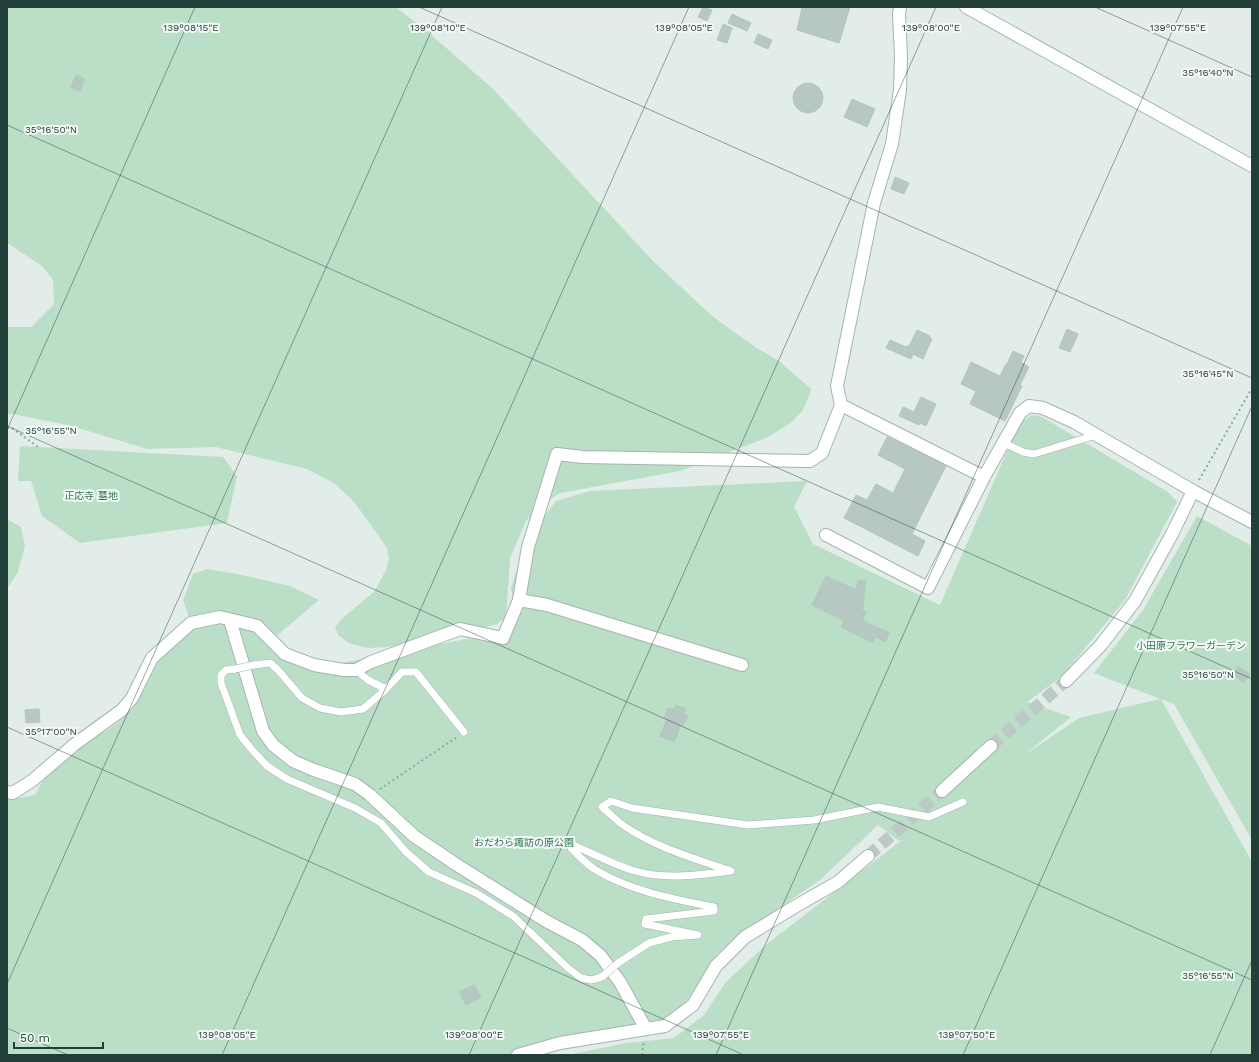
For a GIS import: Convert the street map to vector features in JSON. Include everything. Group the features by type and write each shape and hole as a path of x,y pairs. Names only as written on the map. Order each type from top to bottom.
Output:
{"street":[{"path":"7,792 13,792 33,780 75,744 122,710 132,698 152,658 191,623 220,617 257,626 285,654 314,665 344,670 356,670 371,662 460,628 504,638 519,600 528,547 557,454 583,457 810,461 822,453 841,405 837,386 874,203 892,144 900,90 900,7"},
{"path":"966,7 1252,166"},
{"path":"841,405 984,477"},
{"path":"826,535 928,588 984,477 1004,444 1020,413 1029,406 1042,408 1074,422 1193,491 1252,522"},
{"path":"1066,681 1101,645 1134,601 1172,534 1193,491"},
{"path":"519,600 547,605 742,665"},
{"path":"230,620 263,731 273,745 293,760 314,770 355,784 370,795 414,836 454,863 546,920 582,940 600,955 620,982 646,1029"},
{"path":"942,790 991,746"},
{"path":"518,1055 560,1043 665,1026 693,1005 716,966 745,937 838,882 868,856"}],"lane":[{"path":"1004,444 1023,452 1034,454 1096,435"},
{"path":"464,732 416,672 402,672 386,689 362,709 341,712 320,708 302,698 270,663 226,670 221,675 221,683 240,735 267,766 287,779 355,808 381,823 406,852 429,872 476,893 513,916 568,968 581,978 591,980 603,976 618,963 649,943 671,937 698,935 645,924 646,919 714,911 714,907 678,900 631,887 594,868 571,848 573,844 609,862 636,871 656,875 692,876 730,871 677,853 647,839 620,823 602,806 611,801 632,808 748,825 814,820 878,807 929,817 963,802"},
{"path":"356,670 368,680 386,689"}],"path":[{"path":"1193,491 1252,388"},
{"path":"7,428 12,428 38,447"},
{"path":"370,795 464,732"}],"green space":[{"path":"7,7 396,7 429,33 492,88 654,262 712,316 755,347 779,361 811,389 803,410 791,423 766,438 680,471 560,493 538,507 526,521 510,558 506,617 497,624 476,630 388,647 367,648 349,643 338,635 335,627 343,618 374,592 386,570 389,559 387,548 376,532 355,503 334,483 307,469 216,447 147,449 72,426 7,414 7,327 31,327 54,304 53,280 42,266 7,243"},
{"name":"おだわら諏訪の原公園","path":"1031,415 1042,417 1168,492 1177,502 1125,600 1061,677 1027,702 1071,717 1023,756 1079,718 1160,699 1094,673 1143,610 1197,516 1252,546 1252,840 1174,704 1161,699 1252,862 1252,1055 568,1055 626,1043 674,1038 704,1015 725,983 767,944 902,840 899,841 878,825 820,880 754,925 717,954 687,1001 665,1019 575,1047 517,1055 7,1055 7,799 35,795 49,769 118,723 130,712 136,704 149,672 158,659 192,625 183,600 193,574 207,569 237,574 290,586 319,600 267,644 271,649 286,660 331,665 508,631 515,608 511,588 526,541 556,501 590,491 807,481 794,507 813,544 940,605 1019,424"},
{"name":"正応寺 墓地","path":"20,446 223,457 237,476 227,523 80,543 42,516 31,481 18,481"},
{"path":"7,519 21,527 25,546 18,572 7,589"}],"building":[{"path":"703,7 712,10 707,21 698,17"},
{"path":"802,7 850,7 839,43 797,30"},
{"path":"732,14 751,23 747,31 728,23"},
{"path":"723,24 732,28 727,43 717,40"},
{"path":"758,34 772,40 768,49 754,43"},
{"path":"76,75 85,79 80,91 71,87"},
{"path":"808,83 819,87 823,98 819,109 808,113 797,109 793,98 797,87"},
{"path":"852,99 875,109 867,127 844,117"},
{"path":"895,177 909,183 904,194 891,189"},
{"path":"1067,329 1078,334 1070,352 1059,348"},
{"path":"917,330 930,336 929,337 932,339 923,359 913,354 911,359 886,348 890,340 906,347 909,346"},
{"path":"1013,351 1024,356 1021,362 1029,367 1020,385 1022,386 1005,421 970,404 976,391 961,384 971,362 1000,376"},
{"path":"921,397 936,404 926,426 920,423 919,425 899,416 903,407 914,412"},
{"path":"887,437 946,466 912,534 925,541 918,556 844,518 856,495 867,500 876,484 893,493 905,469 878,455"},
{"path":"826,576 856,590 858,581 866,580 862,610 866,612 862,620 889,633 885,642 876,637 873,643 841,627 844,621 812,605"},
{"path":"1238,667 1250,674 1244,683 1233,675"},
{"path":"676,705 686,709 684,714 688,716 683,726 681,725 674,742 660,736 667,719 664,718 668,708 673,710"},
{"path":"39,709 40,722 26,723 25,710"},
{"path":"474,985 481,997 466,1005 459,992"}],"tunnel":[{"path":"991,746 1066,681"},
{"path":"868,856 942,791"}],"park label":[{"name":"小田原フラワーガーデン","path":"1191,645"}]}
